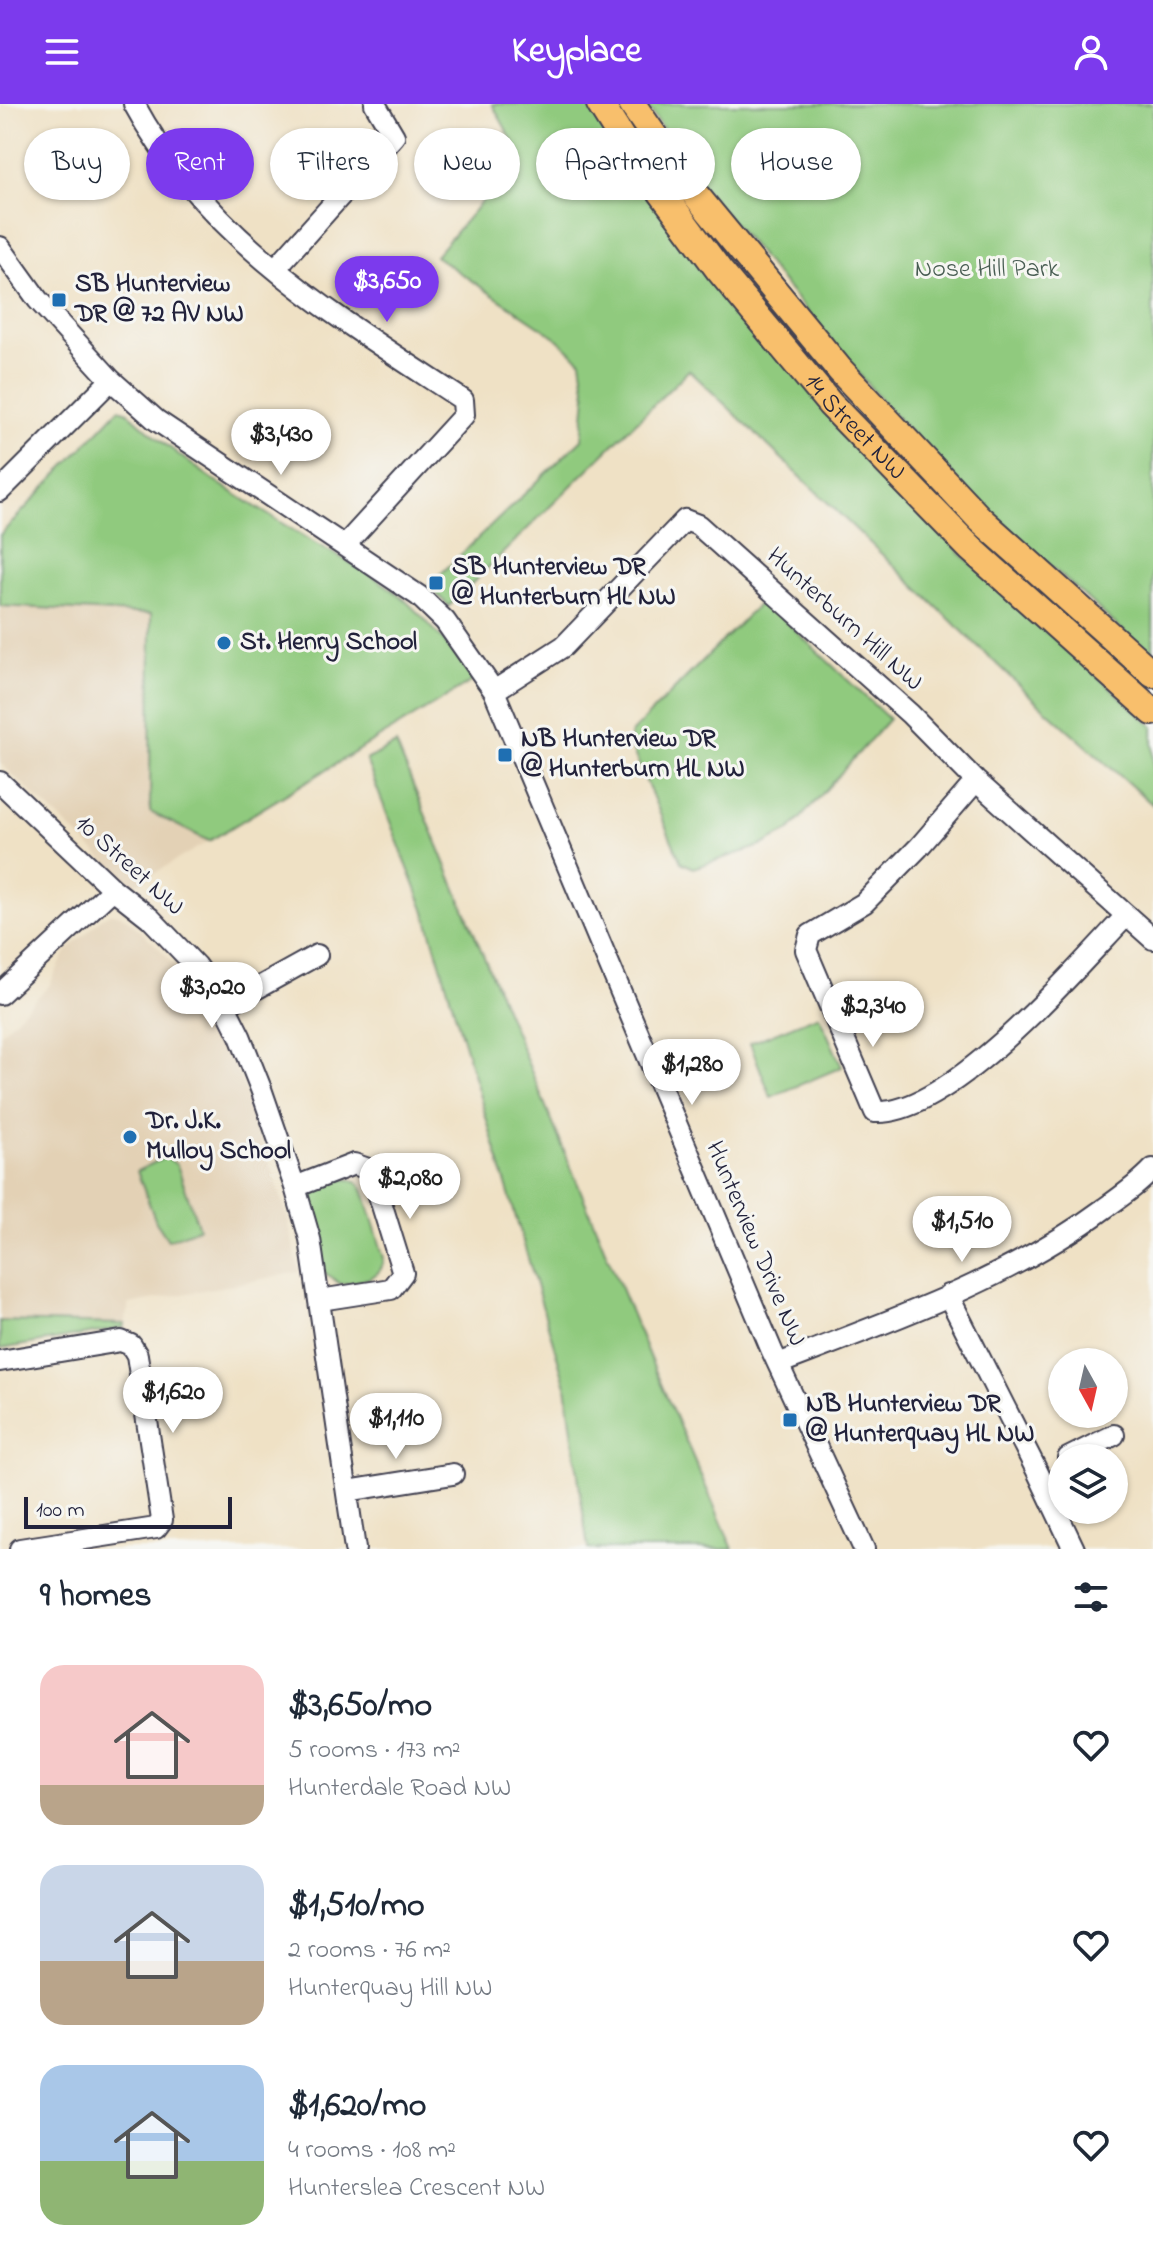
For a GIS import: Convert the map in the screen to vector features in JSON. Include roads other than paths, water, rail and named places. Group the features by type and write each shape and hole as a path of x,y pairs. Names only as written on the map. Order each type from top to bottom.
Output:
{"main road":[{"name":"14 Street NW","path":"600,104 622,139 719,270 830,404 970,548 1153,712"},
{"name":"14 Street NW","path":"632,104 691,189 840,370 980,519 1153,674"}],"street":[{"path":"134,104 154,142 205,207 316,304 463,400 464,415 345,545"},
{"path":"275,269 394,136 375,104"},
{"name":"Hunterview Drive NW","path":"0,247 38,300 111,380 156,420 419,596 445,621 494,691 778,1364 864,1549"},
{"path":"0,491 111,380"},
{"name":"Hunterburn Hill NW","path":"494,691 564,646 685,520 698,525 773,591 910,714 976,781 1153,939"},
{"path":"976,781 919,847 864,903 810,935 806,950 875,1112 888,1113 936,1092 985,1058 1022,1025 1126,916"},
{"name":"10 Street NW","path":"0,782 113,889 150,918 196,966 225,1006 261,1089 310,1239 355,1549"},
{"path":"0,994 113,889"},
{"path":"225,1006 317,955"},
{"path":"295,1187 354,1164 371,1170 403,1273 391,1289 320,1300"},
{"path":"778,1364 948,1295 1025,1259 1078,1228 1150,1179"},
{"path":"948,1295 1074,1549"},
{"path":"0,1361 121,1341 131,1345 137,1355 162,1520 156,1528 20,1549"},
{"path":"1096,1444 1114,1435"},
{"path":"1038,1473 1048,1468"},
{"path":"347,1491 453,1474"}],"place":[{"name":"SB Hunterview DR @ 72 AV NW","path":"59,300"},
{"name":"SB Hunterview DR @ Hunterburn HL NW","path":"436,583"},
{"name":"St. Henry School","path":"224,643"},
{"name":"NB Hunterview DR @ Hunterburn HL NW","path":"505,755"},
{"name":"Dr. J.K. Mulloy School","path":"130,1137"},
{"name":"NB Hunterview DR @ Hunterquay HL NW","path":"790,1420"}],"park label":[{"name":"Nose Hill Park","path":"987,270"}]}
